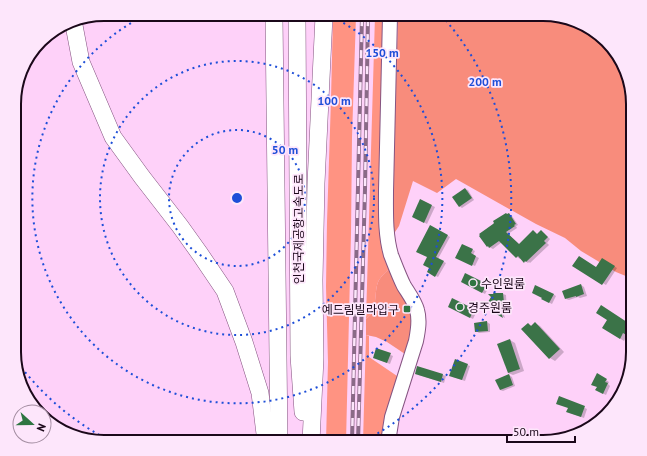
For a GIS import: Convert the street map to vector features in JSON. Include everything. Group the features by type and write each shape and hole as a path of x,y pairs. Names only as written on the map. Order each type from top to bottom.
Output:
{"highway":[{"name":"인천국제공항고속도로","path":"274,21 279,435"},
{"name":"인천국제공항고속도로","path":"297,21 299,356 305,435"},
{"path":"311,435 315,358 314,280 316,183 324,21"},
{"path":"74,26 81,62 114,137 142,177 180,226 224,291 244,342 260,393 265,435"}],"street":[{"path":"389,435 392,417 416,341 419,322 418,311 404,285 391,255 387,236 386,191 390,21"}],"shaded area":[{"path":"333,21 356,21 346,435 326,435 328,362 326,287"},
{"path":"375,21 385,21 390,268 379,280 373,311 366,319"},
{"path":"398,21 549,21 575,27 585,32 602,45 609,53 622,77 626,98 626,276 616,272 581,251 565,238 536,224 456,179 437,193 413,181 399,226 393,235 392,213"},
{"path":"390,268 415,321 405,354 387,342 376,337 366,335 366,319 373,311 377,285 380,278"},
{"path":"366,335 369,336 369,357 400,378 386,435 363,435"}],"building":[{"path":"465,188 472,198 459,207 452,197"},
{"path":"420,199 432,205 424,223 412,217"},
{"path":"506,213 509,213 516,224 506,232 519,244 533,230 537,234 541,230 548,237 544,241 546,243 524,263 518,256 516,258 499,241 489,248 479,236 479,234 494,223 493,221"},
{"path":"430,225 448,235 436,257 444,261 435,277 427,272 429,268 423,265 427,257 416,252"},
{"path":"462,244 473,249 471,253 476,256 472,266 455,258"},
{"path":"579,256 596,267 602,258 615,266 602,285 572,266"},
{"path":"465,273 487,284 482,293 461,282"},
{"path":"581,284 584,294 565,299 562,291"},
{"path":"535,285 554,294 549,303 532,293"},
{"path":"494,292 503,293 505,312 498,305 503,318 485,307 491,297 488,294 493,294"},
{"path":"452,298 474,309 470,318 448,307"},
{"path":"601,305 626,321 626,335 623,333 620,339 602,328 607,320 596,313"},
{"path":"487,321 488,331 475,332 474,323"},
{"path":"535,322 560,349 549,359 521,329 528,323 531,326"},
{"path":"510,339 520,369 508,373 497,344"},
{"path":"376,348 391,353 387,363 373,358"},
{"path":"455,359 468,364 462,380 449,376"},
{"path":"417,366 443,374 441,382 415,374"},
{"path":"597,373 607,379 605,382 608,383 603,394 595,390 597,387 591,385"},
{"path":"509,374 513,385 500,390 495,380"},
{"path":"559,396 585,406 581,417 566,412 568,408 556,404"}],"railway":[{"path":"352,435 362,21"},
{"path":"358,435 368,21"}],"place":[{"name":"수인원룸","path":"473,283"},
{"name":"경주원룸","path":"460,307"},
{"name":"예드림빌라입구","path":"407,309"}]}
